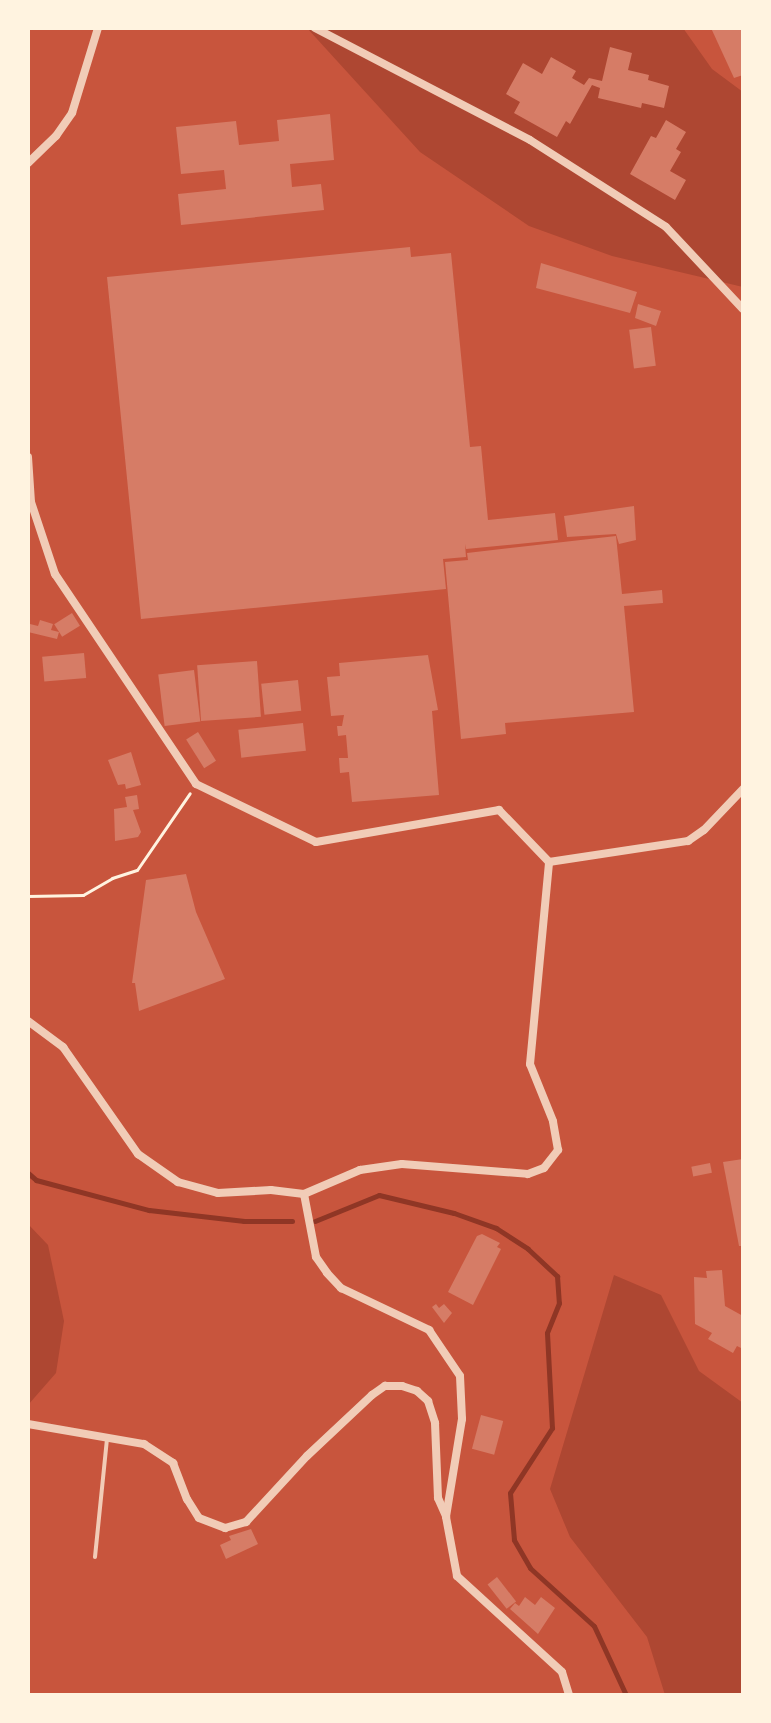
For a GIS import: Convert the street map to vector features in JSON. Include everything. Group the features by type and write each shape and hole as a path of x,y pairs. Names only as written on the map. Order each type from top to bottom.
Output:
{"street":[{"path":"28,163 56,136 72,113 98,28"},
{"path":"315,28 530,140 666,227 743,309"},
{"path":"28,457 31,502 55,574 196,784 316,842 499,810 549,862 530,1064 553,1121 558,1150 544,1168 528,1174 402,1164 360,1170 304,1194 271,1190 218,1193 178,1182 138,1154 63,1047 28,1021"},
{"path":"549,862 688,841 704,830 743,789"},
{"path":"304,1194 316,1257 327,1273 341,1288 429,1330 460,1376 462,1419 446,1517"},
{"path":"28,1424 144,1444 173,1463 187,1499 199,1518 225,1528 246,1522 307,1456 372,1395 385,1386 402,1386 417,1391 428,1401 435,1423 438,1498 446,1517 457,1576 562,1672 569,1695"}],"lane":[{"path":"95,1557 107,1439"}],"path":[{"path":"28,896 83,895 112,878 137,870 196,784"}],"shaded area":[{"path":"307,28 683,28 712,69 743,92 743,287 612,256 529,226 420,152"},
{"path":"28,1224 48,1245 64,1321 56,1373 28,1405"},
{"path":"614,1275 661,1295 699,1371 743,1403 743,1695 665,1695 647,1637 570,1537 550,1489"}],"building":[{"path":"711,28 743,28 743,75 734,78"},
{"path":"610,47 632,53 628,70 649,75 648,80 669,86 664,108 642,103 641,108 598,98 600,88 592,85 570,124 566,121 557,137 514,113 520,102 506,94 523,63 542,74 551,57 576,71 572,78 584,85 589,78 602,81"},
{"path":"330,114 334,160 290,164 292,187 321,184 324,210 181,225 178,194 226,189 224,170 181,174 176,127 236,121 239,145 279,141 277,120"},
{"path":"666,120 686,132 676,149 681,152 670,171 686,180 675,200 630,174 651,136 656,138"},
{"path":"410,247 411,257 451,253 470,447 481,446 488,520 555,513 558,540 466,549 465,544 466,557 443,559 446,589 141,619 107,277"},
{"path":"541,263 637,292 630,313 536,288"},
{"path":"638,304 661,311 656,326 635,318"},
{"path":"651,327 656,366 634,368 629,330"},
{"path":"634,506 636,540 619,544 616,534 567,537 564,516"},
{"path":"616,536 622,594 662,590 663,603 624,606 634,712 505,723 506,734 461,739 445,562 468,560 467,553"},
{"path":"72,613 80,626 62,637 54,624"},
{"path":"40,620 53,624 51,630 59,632 57,639 28,632 30,624 38,626"},
{"path":"84,653 86,678 44,682 42,657"},
{"path":"428,655 438,710 432,711 439,795 352,802 349,772 340,773 339,758 348,758 346,735 338,736 337,726 342,726 344,715 331,716 327,677 340,676 339,663"},
{"path":"257,661 261,717 201,721 197,665"},
{"path":"194,670 200,722 165,726 158,674"},
{"path":"298,680 301,711 264,715 261,684"},
{"path":"303,723 306,751 241,758 238,730"},
{"path":"198,732 216,761 204,768 186,739"},
{"path":"131,752 141,785 126,789 125,784 118,785 108,760"},
{"path":"137,795 139,809 133,810 141,832 138,837 115,841 114,809 127,807 125,797"},
{"path":"186,874 196,912 225,979 139,1011 135,983 132,983 146,880"},
{"path":"743,1159 743,1246 739,1246 723,1162"},
{"path":"710,1163 712,1173 693,1176 691,1167"},
{"path":"482,1234 500,1243 497,1247 501,1249 473,1305 448,1292 477,1236"},
{"path":"722,1270 725,1306 743,1316 743,1349 737,1346 733,1353 708,1339 712,1333 695,1324 694,1277 707,1278 706,1271"},
{"path":"436,1304 439,1308 444,1304 452,1313 444,1323 432,1307"},
{"path":"481,1415 503,1421 494,1455 472,1449"},
{"path":"251,1529 258,1544 226,1559 220,1545 231,1540 229,1536"},
{"path":"497,1577 516,1601 507,1609 488,1584"},
{"path":"525,1597 535,1605 541,1597 555,1608 538,1634 510,1609 515,1603 519,1606"}],"waterway":[{"path":"28,1173 36,1180 149,1210 244,1221 292,1221"},
{"path":"315,1221 379,1195 454,1213 496,1228 528,1249 557,1276 559,1303 547,1333 552,1428 510,1493 514,1540 530,1568 594,1626 626,1695"}]}
